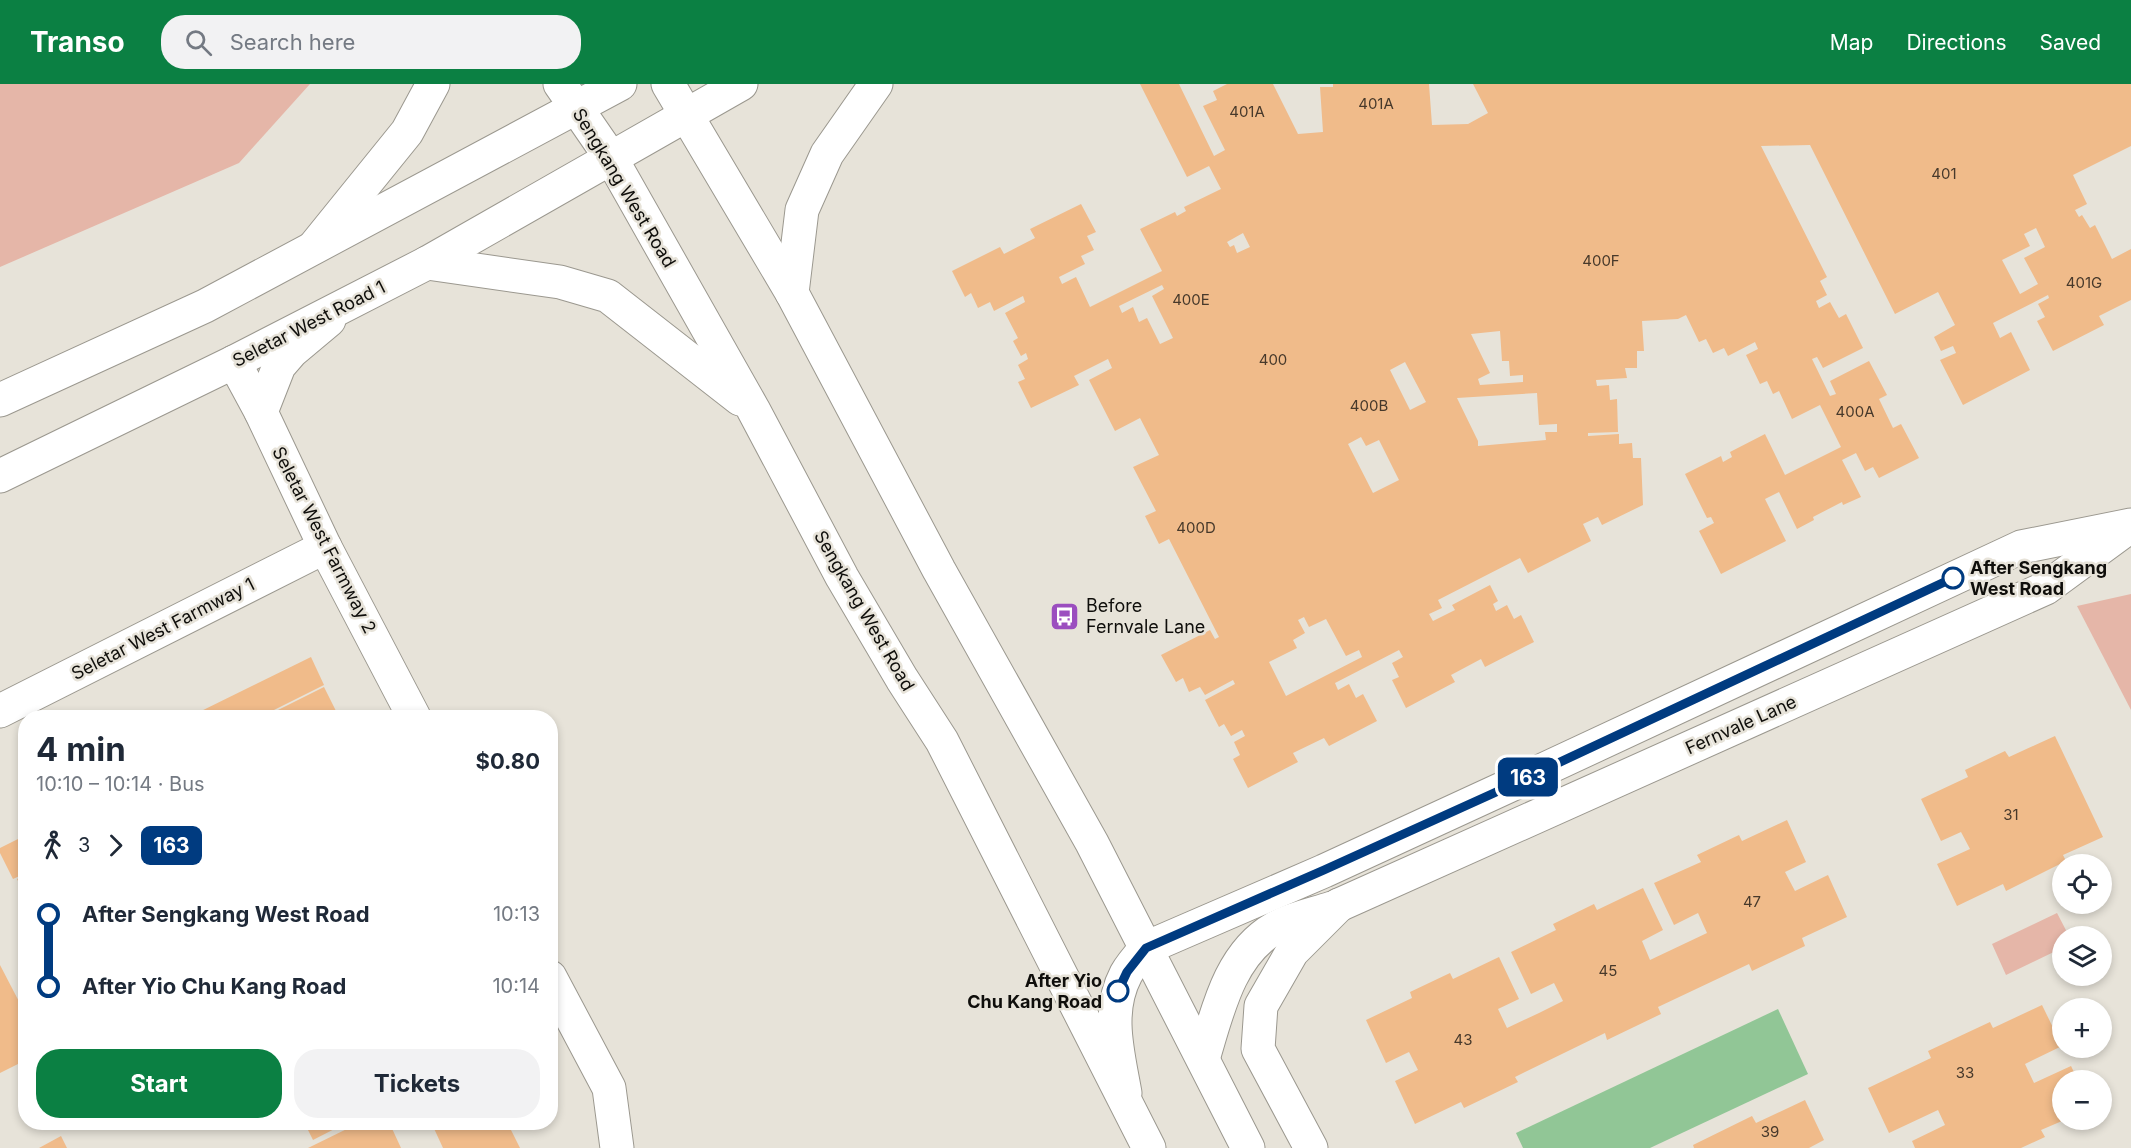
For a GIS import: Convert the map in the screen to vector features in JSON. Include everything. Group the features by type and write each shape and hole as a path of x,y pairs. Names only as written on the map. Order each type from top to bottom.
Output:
{"main road":[{"path":"314,247 407,132 433,84"},
{"path":"0,400 205,306 314,247 568,96 620,84"},
{"path":"668,84 792,293 939,570 1092,843 1248,1148"},
{"name":"Seletar West Road 1","path":"0,476 234,362 427,263 741,84"},
{"path":"792,293 802,210 827,154 876,84"},
{"name":"Sengkang West Road","path":"568,96 611,158 753,409 848,587 902,679 942,741 1149,1148"},
{"path":"427,263 560,282 608,296 753,409"},
{"path":"261,412 279,366 292,351 348,303"},
{"name":"Seletar West Farmway 2","path":"234,362 261,412 325,546 410,710"},
{"name":"Fernvale Lane","path":"1127,1104 1116,1041 1114,1013 1118,991 1127,972 1146,948 1515,783 2021,547 2131,525"},
{"name":"Fernvale Lane","path":"1203,1059 1222,994 1253,946 1275,928 1339,905 2046,588 2131,525"},
{"name":"Seletar West Farmway 1","path":"0,711 325,546"},
{"path":"1515,783 1534,818"},
{"path":"1311,1148 1258,1049 1261,1006 1292,952 1339,905"},
{"path":"558,992 609,1088 617,1148"}],"shaded area":[{"path":"0,84 310,84 239,163 0,267"},
{"path":"2131,594 2131,710 2077,606"},
{"path":"2055,914 2058,914 2064,926 2052,926 2052,953 2006,975 1992,944"},
{"path":"1778,1009 1808,1074 1650,1148 1523,1148 1516,1133"}],"building":[{"path":"1140,84 1179,84 1214,156 1225,150 1203,106 1217,100 1213,91 1227,84 1273,84 1298,134 1323,132 1320,87 1333,87 1333,84 1429,84 1432,125 1468,124 1488,113 1473,84 2131,84 2131,146 2073,175 2087,204 2075,210 2079,217 2082,215 2090,228 2095,225 2112,259 2131,249 2131,300 2099,316 2104,325 2053,351 2037,321 2045,317 2038,304 2049,298 2048,295 1993,323 2000,338 2011,332 2030,370 1963,405 1940,360 1956,353 1953,346 1941,351 1934,337 1955,325 1938,292 1895,314 1810,145 1761,146 1827,277 1820,281 1827,295 1816,301 1819,308 1830,302 1839,318 1846,314 1863,348 1823,368 1817,357 1812,359 1830,396 1836,394 1830,381 1869,361 1887,395 1879,399 1893,428 1901,424 1919,458 1879,478 1873,467 1865,471 1856,453 1842,460 1861,497 1843,505 1842,502 1813,517 1814,520 1797,529 1779,492 1765,499 1786,541 1721,574 1699,531 1714,523 1711,517 1707,518 1685,474 1721,456 1723,462 1732,457 1730,452 1765,434 1785,475 1841,447 1820,405 1792,419 1779,391 1773,394 1767,381 1760,384 1746,355 1758,349 1755,342 1728,356 1724,348 1713,353 1706,339 1699,342 1686,315 1678,319 1642,321 1644,351 1637,351 1637,368 1625,368 1627,378 1596,380 1597,386 1609,385 1610,400 1617,399 1618,432 1588,433 1588,436 1619,434 1619,444 1632,443 1633,458 1641,458 1643,505 1602,525 1598,517 1583,524 1591,541 1528,573 1520,558 1438,600 1442,608 1429,614 1433,621 1455,610 1452,605 1490,585 1498,601 1493,604 1496,611 1507,605 1514,619 1521,615 1534,642 1485,667 1481,659 1451,675 1455,682 1406,708 1392,680 1399,677 1392,663 1403,657 1399,650 1335,683 1338,690 1349,684 1356,698 1363,694 1377,721 1329,746 1324,738 1293,753 1298,762 1248,788 1233,759 1240,755 1234,742 1245,736 1242,730 1231,736 1224,724 1219,727 1205,700 1235,684 1233,680 1205,695 1200,687 1189,692 1183,678 1176,682 1161,655 1210,630 1215,639 1219,637 1169,539 1159,544 1145,516 1156,511 1133,467 1159,455 1140,418 1115,431 1089,380 1112,368 1108,359 1074,376 1079,385 1031,408 1018,382 1025,379 1018,365 1028,359 1026,353 1021,356 1013,341 1018,338 1005,313 1025,302 1023,296 994,311 990,302 978,308 971,293 965,297 952,271 1000,247 1004,254 1035,238 1030,229 1081,204 1096,232 1087,236 1094,250 1081,256 1085,264 1059,277 1062,284 1076,277 1090,307 1162,271 1140,229 1175,212 1177,216 1186,211 1184,207 1221,189 1209,166 1187,177","holes":["2036,228 2045,247 2024,258 2038,284 2020,294 2002,260 2030,246 2024,234","1243,233 1250,247 1237,253 1234,245 1230,247 1227,242","1162,285 1164,289 1152,296 1173,338 1160,344 1147,318 1139,322 1133,307 1122,313 1119,306","1500,331 1502,361 1509,361 1510,376 1523,375 1523,382 1480,385 1478,379 1490,373 1471,334","1405,362 1426,402 1410,410 1390,370","1537,393 1539,425 1557,424 1557,432 1545,432 1546,440 1478,446 1478,441 1457,398","1361,437 1366,446 1379,440 1399,480 1373,493 1348,444","1304,617 1309,627 1326,619 1346,656 1359,650 1362,657 1286,696 1269,662 1297,648 1293,640 1305,633 1298,620"]},
{"path":"311,657 324,685 274,710 203,710"},
{"path":"324,687 336,710 278,710"},
{"path":"2055,736 2103,837 2065,854 2052,854 2052,868 2006,891 2003,884 1957,906 1937,864 1970,849 1961,832 1941,841 1921,799 1968,777 1965,770 2005,751 2009,757"},
{"path":"1787,820 1806,862 1785,872 1795,891 1828,875 1847,917 1802,938 1805,946 1752,971 1749,964 1658,1007 1661,1014 1607,1040 1605,1033 1515,1077 1518,1082 1464,1108 1461,1102 1415,1124 1395,1081 1418,1070 1409,1052 1386,1063 1366,1020 1412,998 1410,992 1450,973 1453,979 1499,957 1519,999 1498,1009 1507,1028 1539,1013 1563,1001 1554,983 1531,994 1511,952 1556,930 1553,924 1594,904 1597,910 1643,888 1663,930 1642,941 1650,960 1707,933 1698,913 1674,925 1654,883 1701,862 1697,855 1739,835 1742,841"},
{"path":"18,839 18,877 13,879 0,853 0,848"},
{"path":"0,965 18,1000 18,1064 0,1073"},
{"path":"2042,1005 2052,1026 2052,1051 2025,1064 2034,1083 2052,1075 2052,1125 2041,1130 2045,1137 2021,1148 1915,1148 1912,1141 1945,1125 1938,1110 1889,1133 1868,1088 1931,1058 1928,1051 1990,1022 1993,1028"},
{"path":"1805,1100 1824,1140 1809,1148 1694,1148 1693,1145 1752,1116 1756,1123"},
{"path":"308,1130 332,1130 313,1140"},
{"path":"345,1130 393,1130 401,1148 308,1148"},
{"path":"435,1130 511,1130 520,1148 443,1148"},
{"path":"61,1136 67,1148 39,1148"}],"bus line":[{"name":"163","path":"1118,991 1127,972 1146,948 1494,793 1953,578"}],"place":[{"name":"After Sengkang West Road","path":"1953,578"},
{"name":"Before Fernvale Lane","path":"1065,616"},
{"name":"After Yio Chu Kang Road","path":"1118,991"}]}
